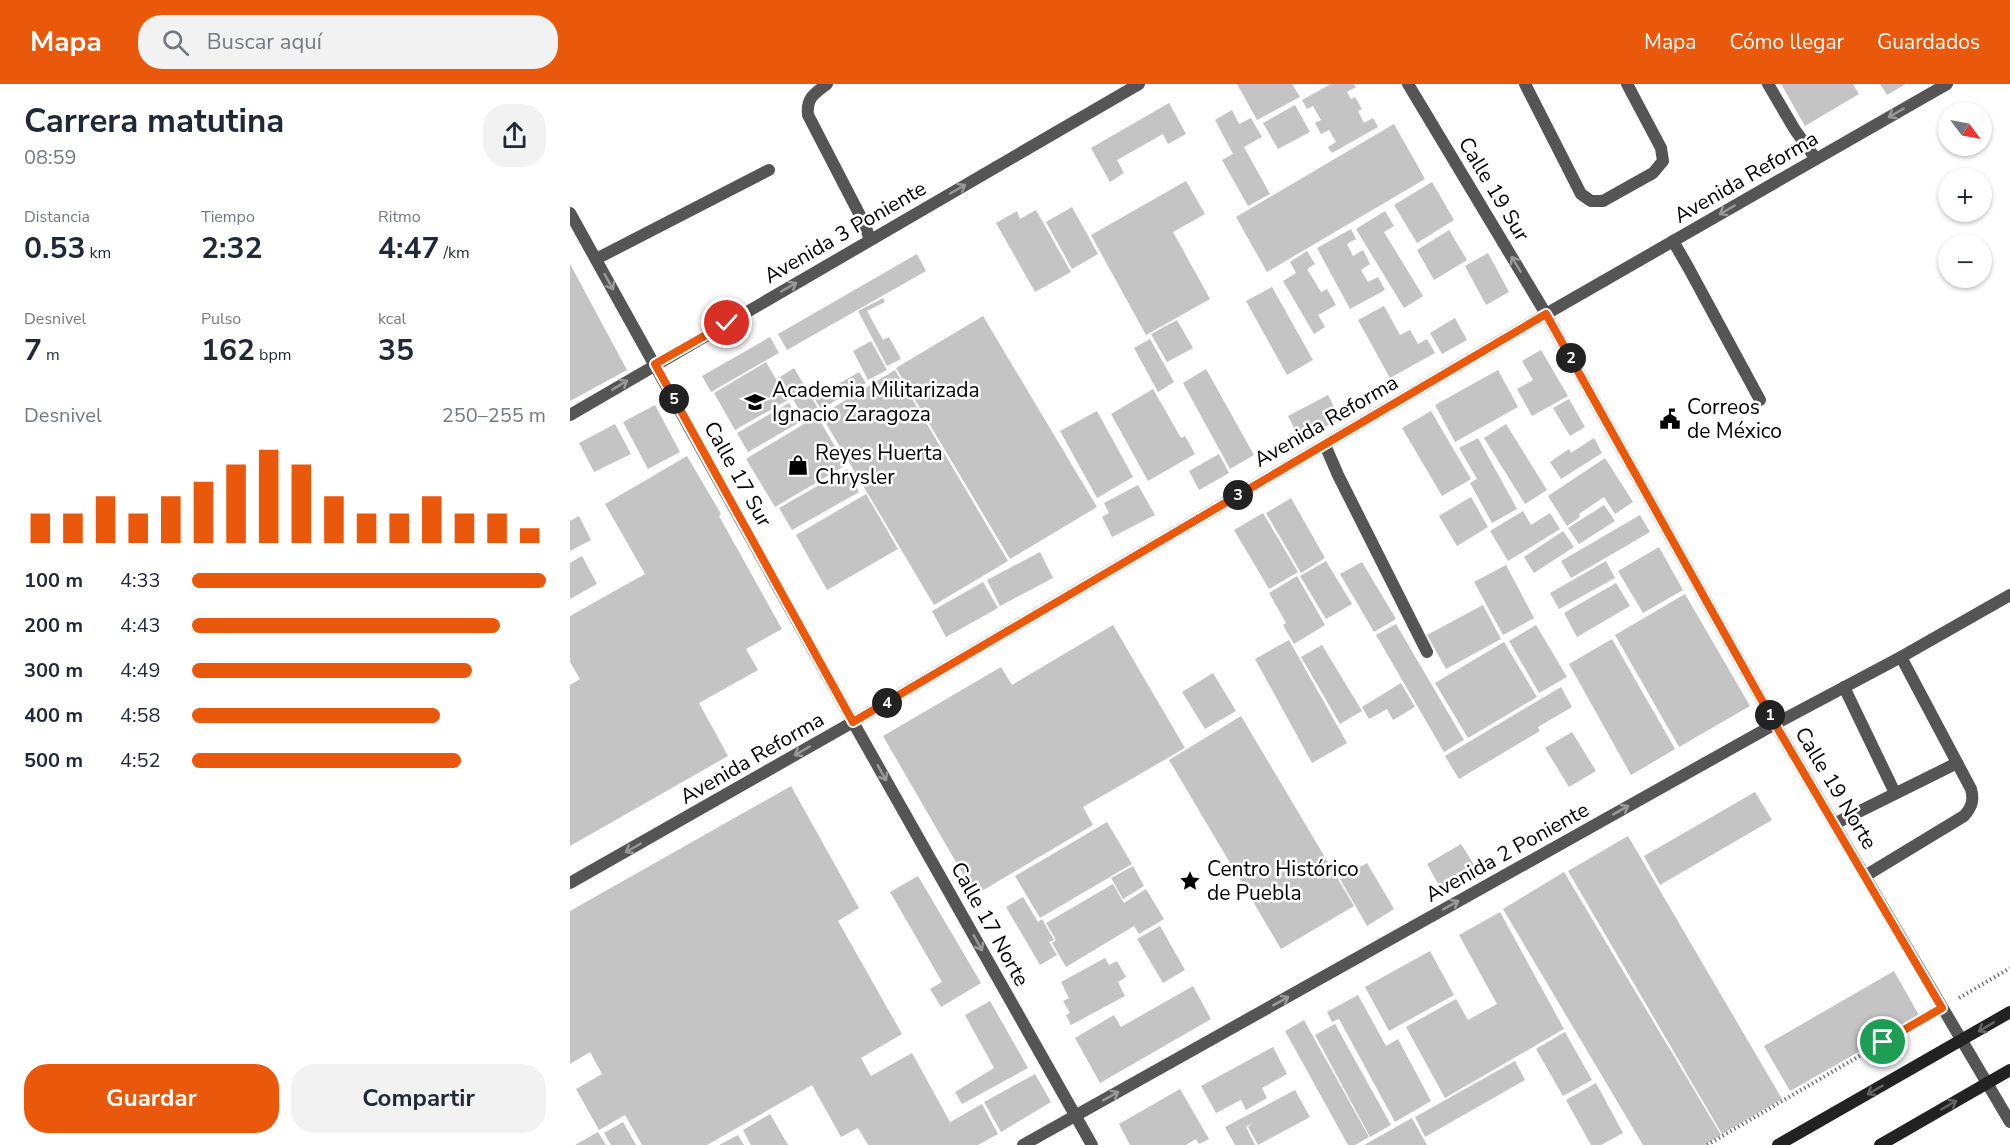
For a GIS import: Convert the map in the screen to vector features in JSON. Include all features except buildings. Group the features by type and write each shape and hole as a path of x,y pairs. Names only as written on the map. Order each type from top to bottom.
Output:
{"main road":[{"path":"1778,1145 2010,1012"},
{"path":"1880,1145 2010,1070"}],"street":[{"path":"827,84 812,96 807,105 808,115 865,225 870,240"},
{"name":"Avenida 3 Poniente","path":"570,415 1139,84"},
{"name":"Calle 19 Sur","path":"1408,84 1546,314"},
{"path":"1524,84 1581,194 1591,201 1603,201 1653,173 1663,161 1661,148 1627,84"},
{"path":"1768,84 1795,130 1816,159"},
{"name":"Avenida Reforma","path":"570,883 853,722 1546,314 1947,84"},
{"path":"596,259 769,170"},
{"name":"Calle 17 Sur","path":"570,213 853,722"},
{"path":"1672,242 1688,267 1760,400"},
{"name":"Calle 19 Norte","path":"1546,314 1775,724 2010,1122"},
{"path":"1324,444 1427,652"},
{"name":"Avenida 2 Poniente","path":"1023,1145 2010,595"},
{"path":"1865,876 1964,816 1971,808 1973,798 1971,789 1901,657"},
{"path":"1844,687 1895,793"},
{"name":"Calle 17 Norte","path":"853,722 1092,1145"},
{"path":"1834,824 1957,763"}],"path":[{"path":"1707,1145 2010,968"}],"place":[{"name":"Academia Militarizada Ignacio Zaragoza","path":"755,402"},
{"name":"Correos de México","path":"1670,419"},
{"name":"Reyes Huerta Chrysler","path":"798,465"},
{"name":"Centro Histórico de Puebla","path":"1190,881"}],"route":[{"path":"727,323 655,364 853,722 1546,314 1775,724 1942,1008 1883,1042"}]}
